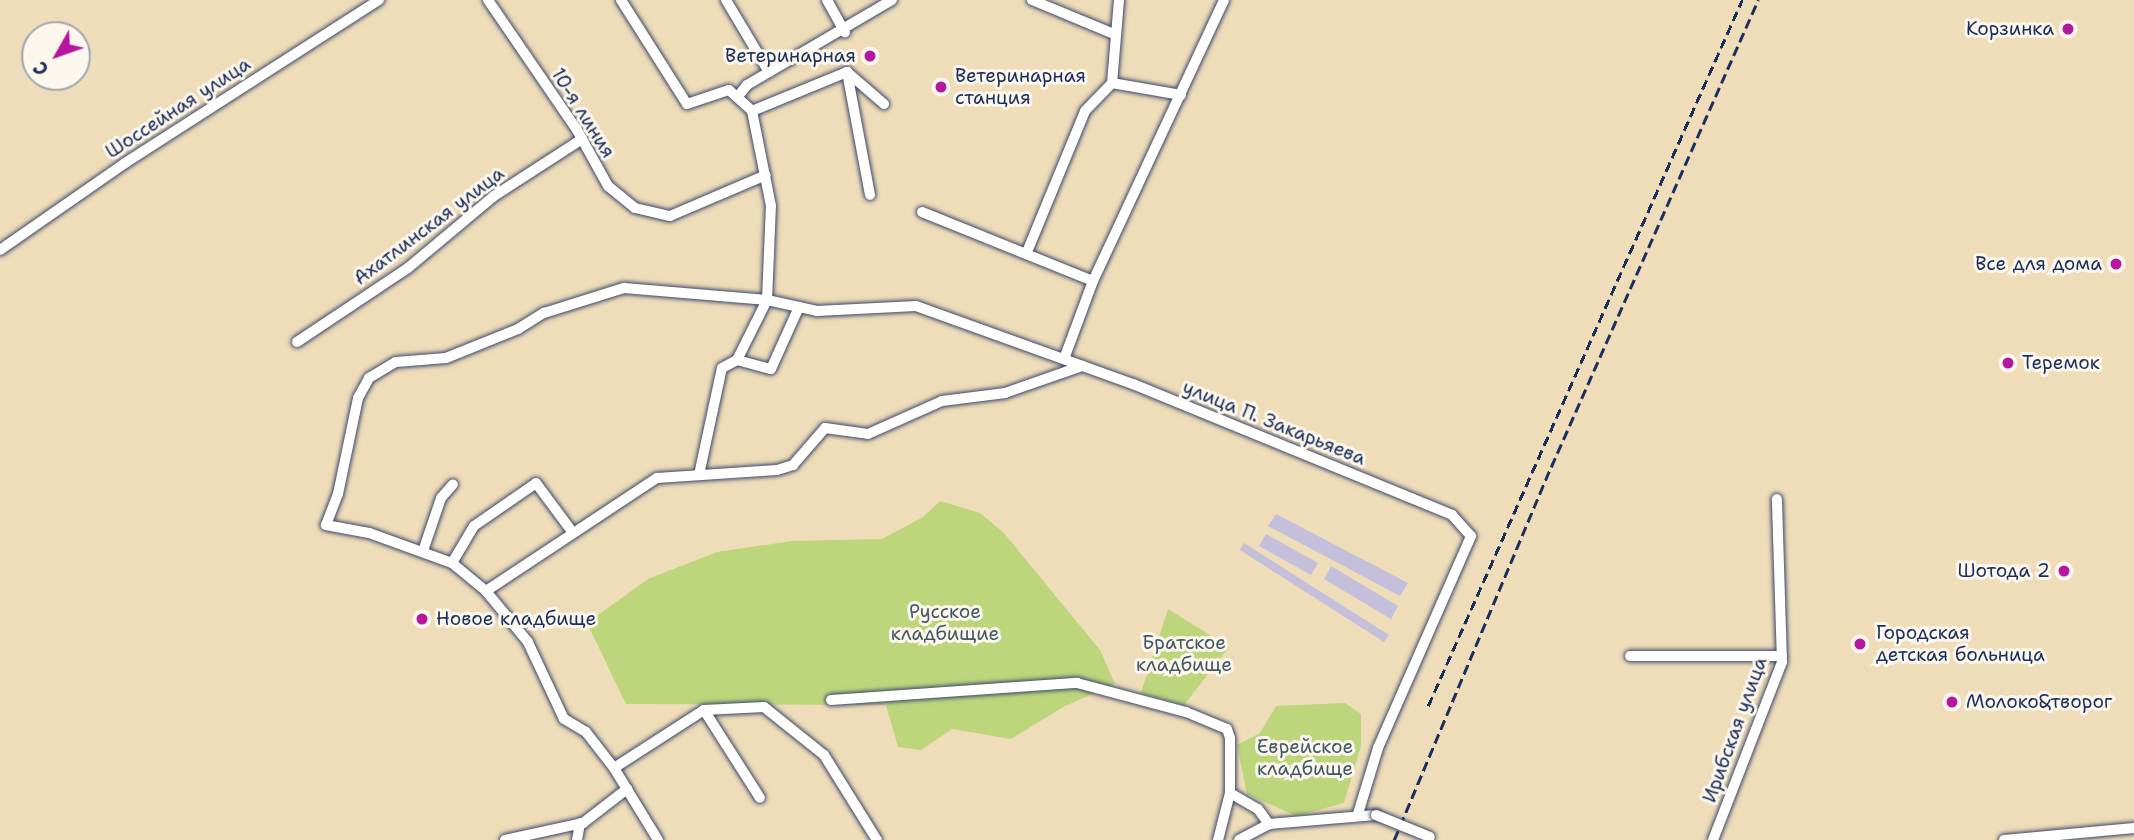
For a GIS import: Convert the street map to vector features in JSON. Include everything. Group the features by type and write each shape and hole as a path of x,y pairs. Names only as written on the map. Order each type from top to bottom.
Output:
{"street":[{"name":"Шоссейная улица","path":"0,250 125,163 379,0"},
{"name":"10-я линия","path":"488,0 582,139 608,186 635,208 670,216 766,175"},
{"path":"621,0 687,104 729,90 739,95 752,111 766,175 771,206 767,300 737,360 722,368 715,386 710,437 699,475"},
{"path":"726,0 769,72"},
{"path":"827,0 845,32"},
{"path":"739,95 769,72 845,32 892,0"},
{"path":"1032,0 1115,35"},
{"path":"1027,251 1085,111 1112,83 1119,0"},
{"path":"1064,359 1093,281 1224,0"},
{"path":"752,111 847,72"},
{"path":"847,72 884,104"},
{"path":"847,72 870,195"},
{"path":"1112,83 1181,95"},
{"name":"Ахатлинская улица","path":"297,342 408,268 494,196 582,139"},
{"path":"922,212 1027,251 1093,281"},
{"name":"улица П. Закарьяева","path":"423,551 326,525 338,494 358,398 369,378 397,362 446,358 544,313 624,288 683,296 767,300 817,311 916,306 1082,366 1452,515 1471,536 1378,748 1358,814"},
{"path":"737,360 771,369 799,307"},
{"path":"486,591 657,478 670,474 699,475 793,465 825,428 868,434 942,401 1005,393 1082,366"},
{"path":"452,563 474,526 536,483 573,533"},
{"path":"453,484 441,498 423,551 452,563 486,591 528,642 564,719 586,732 614,768 659,840"},
{"path":"1777,499 1782,656"},
{"name":"Ирибская улица","path":"1630,656 1782,656 1713,840"},
{"path":"831,700 1050,683 1097,686 1227,729 1230,793 1218,840"},
{"path":"614,768 705,710 764,707 824,755 877,840"},
{"path":"705,710 760,798"},
{"path":"506,840 580,824 627,789"},
{"path":"1230,793 1258,809 1269,824"},
{"path":"1239,840 1269,824 1318,824 1358,814 1376,815 1433,839"},
{"path":"577,840 580,824"},
{"path":"2004,840 2134,828"}],"shaded area":[{"path":"1276,514 1408,583 1400,596 1268,526"},
{"path":"1266,534 1318,563 1311,575 1259,546"},
{"path":"1244,543 1389,635 1384,642 1240,550"},
{"path":"1331,566 1398,606 1391,619 1324,579"}],"green space":[{"name":"Русское кладбищие","path":"940,501 980,513 1004,533 1100,650 1115,684 1063,707 1011,739 952,729 921,750 898,747 886,705 626,704 587,623 648,579 717,552 792,541 882,539 923,517"},
{"name":"Братское кладбище","path":"1168,609 1229,647 1184,705 1141,693"},
{"name":"Еврейское кладбище","path":"1345,703 1361,714 1361,746 1344,803 1296,816 1247,794 1237,745 1260,733 1276,706"}],"railway":[{"path":"1428,706 1742,0"},
{"path":"1394,840 1551,467 1758,0"}],"place":[{"name":"Корзинка","path":"2068,29"},
{"name":"Ветеринарная","path":"870,56"},
{"name":"Ветеринарная станция","path":"941,87"},
{"name":"Все для дома","path":"2116,264"},
{"name":"Теремок","path":"2008,363"},
{"name":"Шотода 2","path":"2064,571"},
{"name":"Новое кладбище","path":"422,619"},
{"name":"Городская детская больница","path":"1860,644"},
{"name":"Молоко&творог","path":"1952,702"}]}
